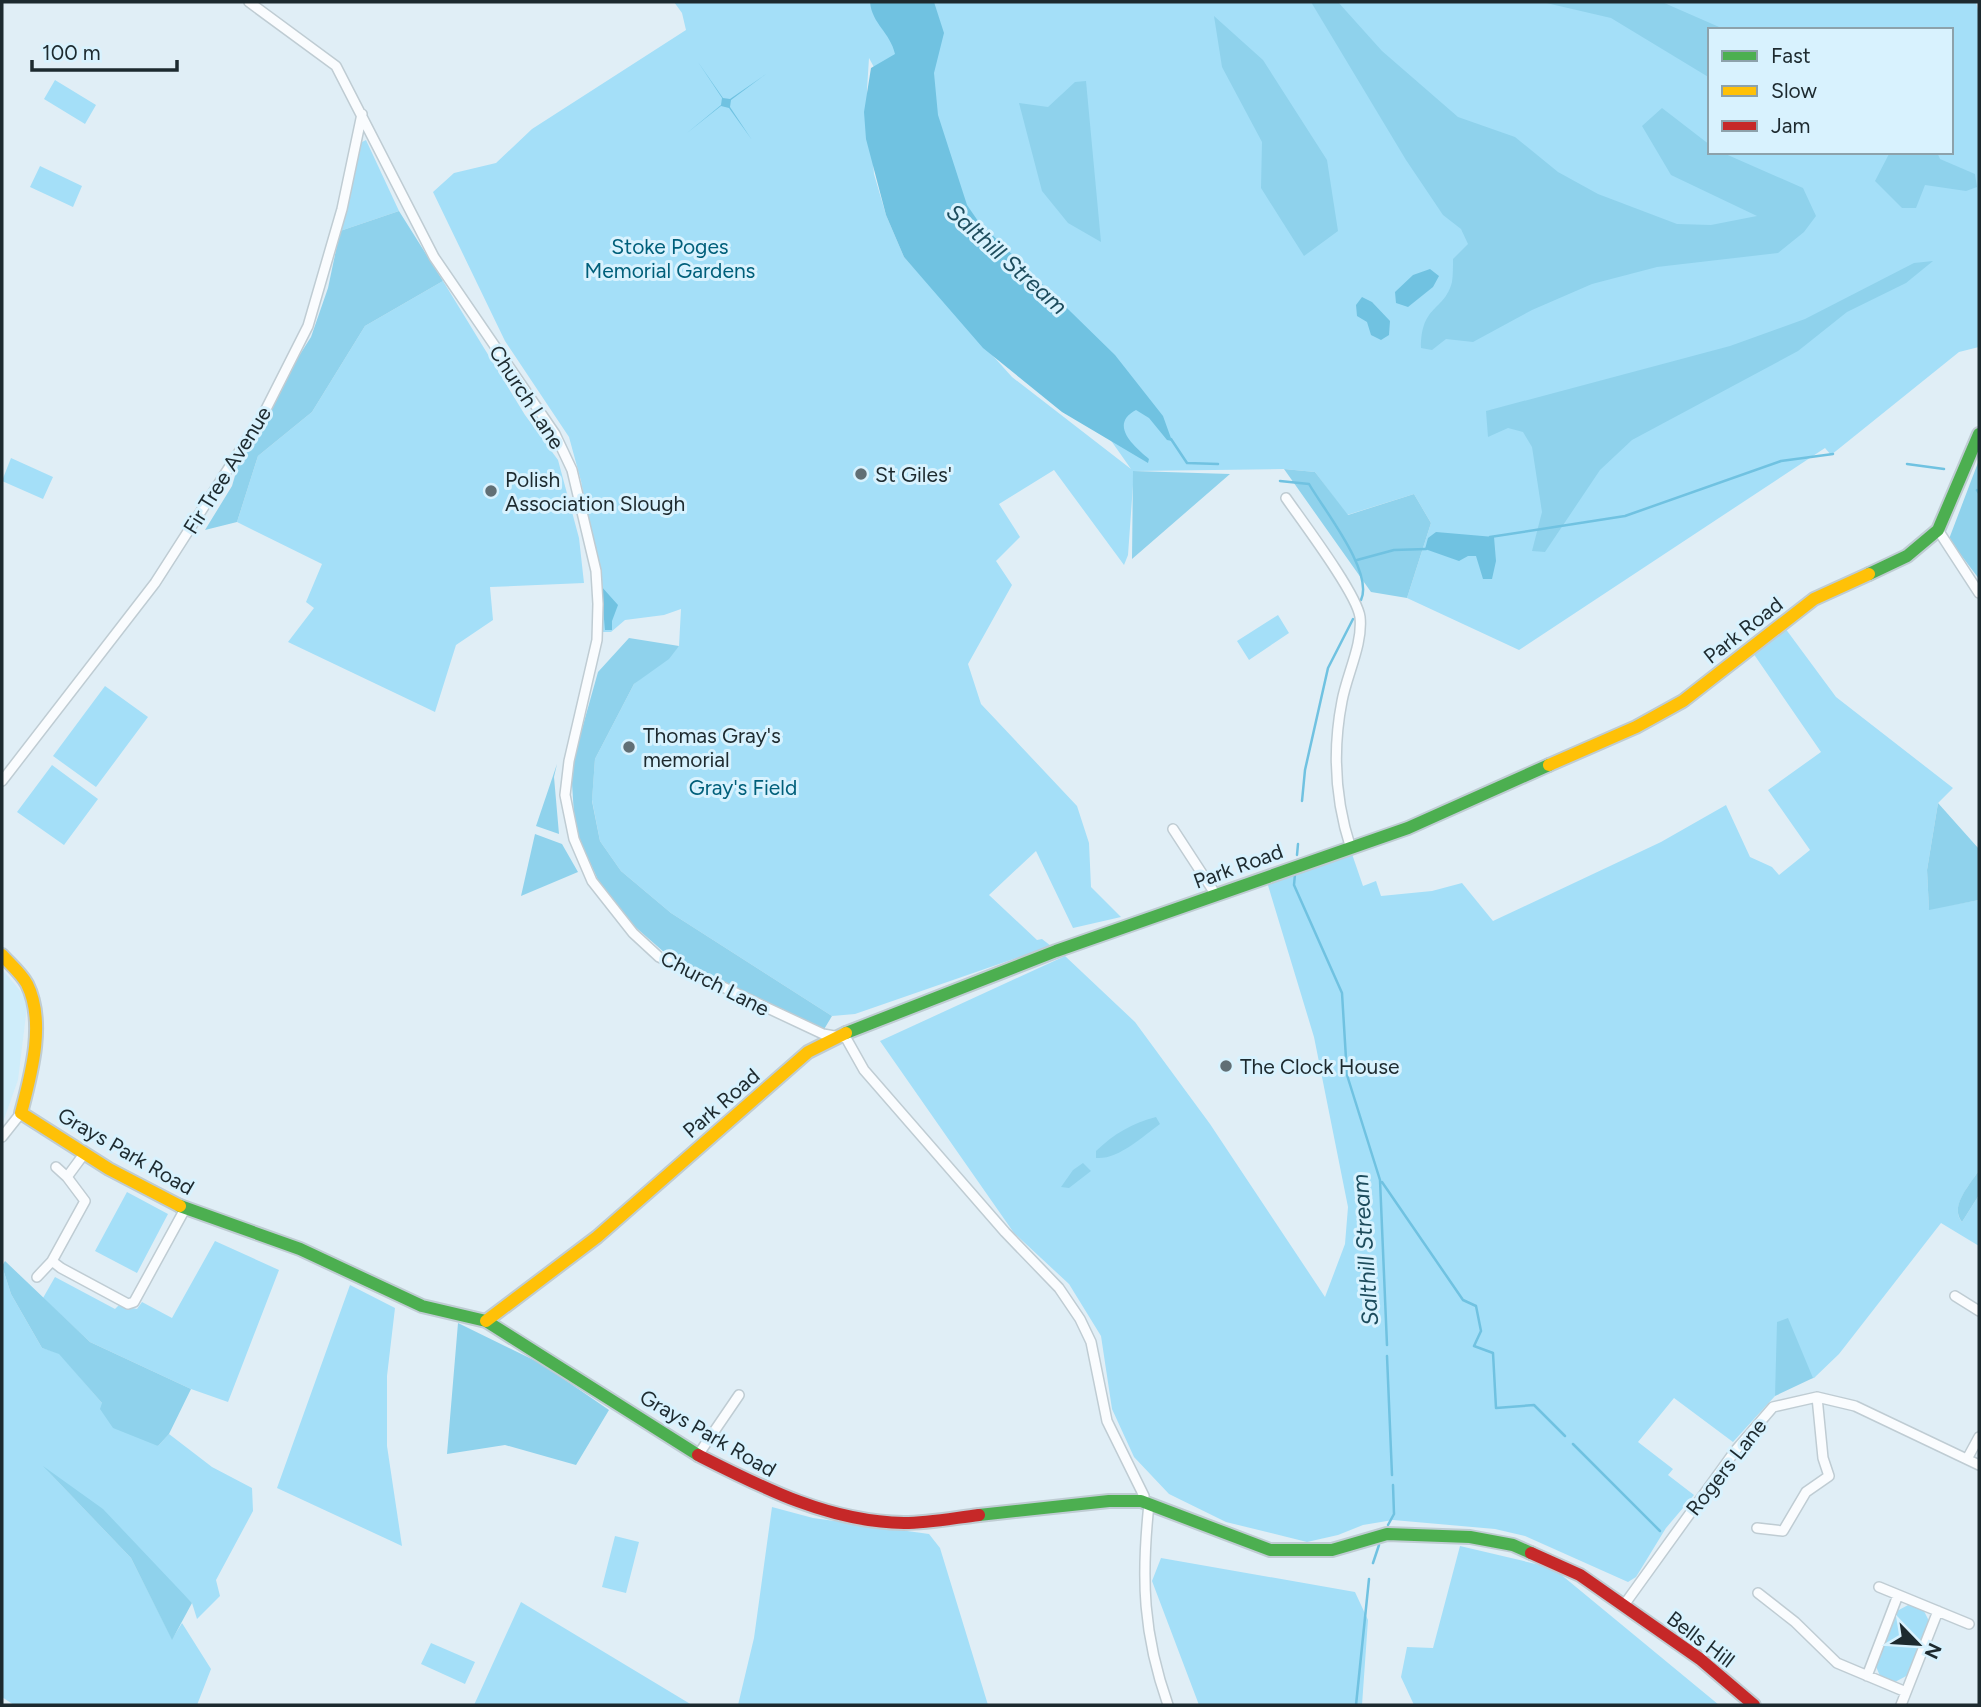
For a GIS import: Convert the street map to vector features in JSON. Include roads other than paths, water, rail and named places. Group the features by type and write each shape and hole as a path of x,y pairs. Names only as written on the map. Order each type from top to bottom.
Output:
{"main road":[{"name":"Park Road","path":"486,1321 494,1318 597,1237 808,1052 839,1036 1056,951 1419,823 1636,727 1683,701 1814,599 1906,556 1938,530 1979,435"},
{"path":"2,955 27,984 35,1004 35,1026 22,1113"},
{"name":"Grays Park Road","path":"22,1113 84,1154 185,1209 300,1249 422,1306 486,1321 698,1455 761,1487 816,1509 851,1518 905,1523 1109,1501 1145,1502 1270,1550 1332,1550 1387,1534 1471,1537 1513,1545 1563,1565 1623,1605"},
{"name":"Bells Hill","path":"1623,1605 1700,1659 1754,1705"}],"street":[{"name":"Church Lane","path":"249,2 303,39 335,66 434,257 555,434 572,470 596,571 598,604 597,640 569,761 565,795 574,839 592,881 633,933 659,957 823,1034 839,1036"},
{"name":"Fir Tree Avenue","path":"2,781 155,583 264,412 308,326 342,209 362,114"},
{"path":"1286,498 1352,594 1360,617 1342,701 1337,741 1338,811 1351,849"},
{"path":"1938,530 1979,593"},
{"path":"1173,829 1216,895"},
{"path":"839,1036 846,1038 864,1070 1005,1232 1059,1288 1080,1319 1091,1342 1107,1421 1141,1484 1144,1496 1146,1626 1168,1705"},
{"path":"2,1137 22,1113"},
{"path":"67,1177 84,1154"},
{"path":"37,1277 52,1261 85,1201 56,1167"},
{"path":"52,1261 122,1302 134,1302 185,1209"},
{"path":"1955,1296 1979,1311"},
{"path":"698,1455 739,1395"},
{"path":"1757,1528 1783,1531 1806,1492 1829,1476 1823,1458 1817,1397"},
{"name":"Rogers Lane","path":"1623,1605 1735,1451 1773,1407 1817,1397 1855,1406 1979,1465"},
{"path":"1968,1459 1979,1437"},
{"path":"1879,1587 1969,1624"},
{"path":"1758,1593 1795,1622 1837,1663 1906,1692"},
{"path":"1867,1676 1898,1595"},
{"path":"1901,1705 1938,1611"}],"water":[{"path":"870,2 934,2 944,33 934,73 938,115 967,205 978,221 1115,355 1163,416 1172,441 1167,440 1149,418 1136,410 1124,422 1127,436 1149,459 1148,463 1062,412 983,348 904,257 886,215 866,139 864,112 871,68 895,54 871,10"},
{"path":"698,62 723,98 730,99 766,74 731,100 730,107 752,140 729,108 721,106 687,133 721,105 722,98"},
{"path":"1430,269 1439,276 1433,287 1408,307 1396,303 1395,292 1413,275"},
{"path":"1362,297 1372,302 1390,321 1389,335 1381,340 1371,335 1367,322 1357,316 1356,305"},
{"path":"1436,532 1494,537 1496,561 1492,579 1483,579 1476,556 1468,556 1459,561 1425,549 1428,538"},
{"path":"601,586 618,605 612,621 612,630 605,630"}],"waterway":[{"name":"Salthill Stream","path":"1171,439 1187,463 1218,464"},
{"path":"1490,537 1625,516 1781,461 1833,454"},
{"path":"1907,464 1944,469"},
{"name":"Salthill Stream","path":"1280,481 1309,484 1354,558 1363,588 1361,600"},
{"path":"1357,560 1394,550 1426,549"},
{"name":"Salthill Stream","path":"1302,801 1305,770 1328,668 1353,619"},
{"name":"Salthill Stream","path":"1297,855 1298,844"},
{"name":"Salthill Stream","path":"1295,874 1294,885 1342,993 1347,1075 1380,1180 1387,1345"},
{"path":"1382,1182 1463,1300 1476,1306 1481,1331 1474,1346 1493,1353 1496,1408 1534,1405 1565,1436"},
{"name":"Salthill Stream","path":"1387,1356 1392,1475"},
{"path":"1573,1444 1660,1531"},
{"name":"Salthill Stream","path":"1388,1525 1394,1514 1393,1485"},
{"name":"Salthill Stream","path":"1373,1563 1379,1545"},
{"name":"Salthill Stream","path":"1356,1705 1369,1579"}],"place":[{"name":"St Giles'","path":"861,474"},
{"name":"Polish Association Slough","path":"491,491"},
{"name":"Thomas Gray's memorial","path":"629,747"},
{"name":"The Clock House","path":"1226,1066"}],"park label":[{"name":"Stoke Poges Memorial Gardens","path":"670,258"},
{"name":"Gray's Field","path":"743,787"}]}
